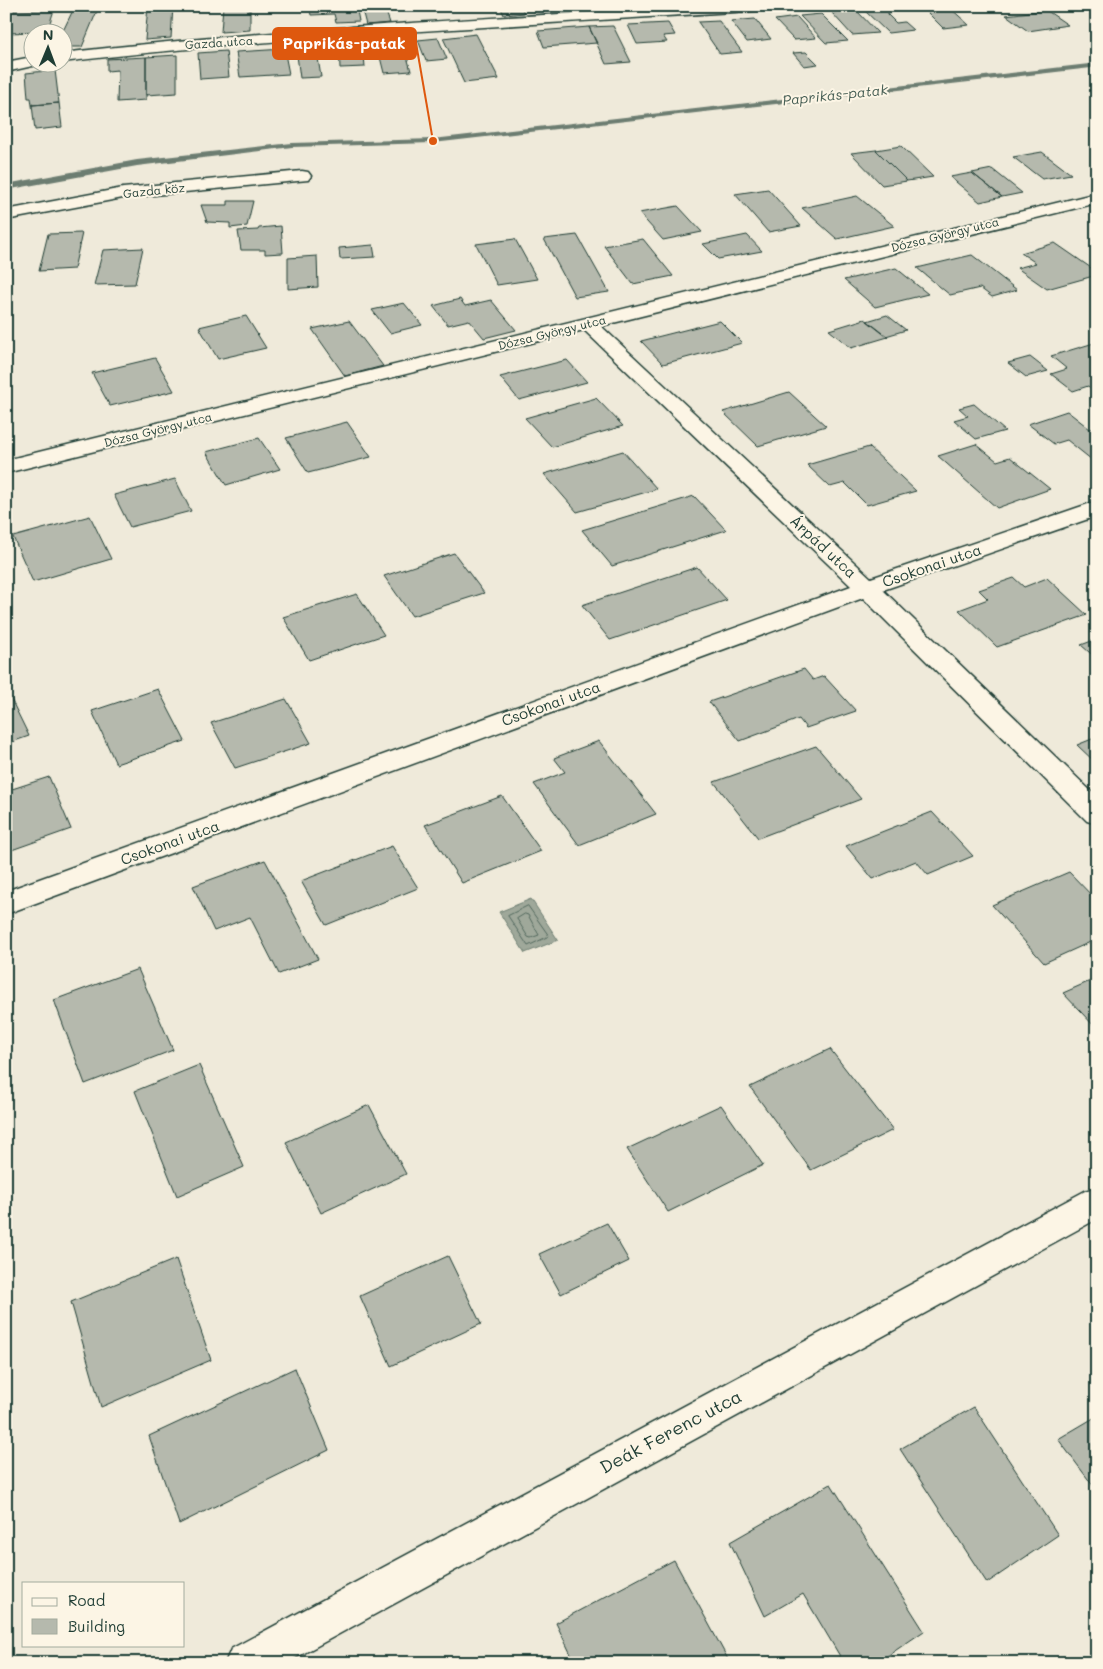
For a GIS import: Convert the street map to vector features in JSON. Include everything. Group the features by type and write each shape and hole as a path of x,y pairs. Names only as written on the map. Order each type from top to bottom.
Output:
{"street":[{"name":"Gazda utca","path":"72,57 139,49 415,28 764,6"},
{"path":"6,67 22,64"},
{"name":"Gazda köz","path":"6,214 123,194 302,176"},
{"name":"Dózsa György utca","path":"6,467 1097,198"},
{"name":"Árpád utca","path":"588,324 867,588 1097,814"},
{"name":"Csokonai utca","path":"6,903 867,588 1097,508"},
{"name":"Deák Ferenc utca","path":"245,1663 1097,1202"}],"water":[{"path":"531,899 558,940 525,953 499,912"}],"building":[{"path":"75,6 99,6 82,47 72,47 72,22 67,22"},
{"path":"148,6 173,6 171,38 145,40"},
{"path":"223,6 250,6 250,30 221,32"},
{"path":"309,6 356,6 359,21 336,22 334,14 311,15"},
{"path":"361,6 384,6 390,23 366,25"},
{"path":"500,6 521,6 524,13 504,15"},
{"path":"948,6 969,25 943,28 922,7"},
{"path":"886,7 891,13 887,14 896,23 904,22 913,30 888,33 864,10"},
{"path":"54,10 50,22 22,22 22,33 6,33 6,11"},
{"path":"1046,10 1068,25 1028,31 1006,15"},
{"path":"857,11 878,33 852,35 832,13"},
{"path":"821,14 848,41 826,43 800,16"},
{"path":"797,17 816,38 794,40 775,20"},
{"path":"755,19 771,39 747,42 731,21"},
{"path":"719,21 742,52 720,54 698,22"},
{"path":"668,23 675,35 663,36 667,42 637,44 628,25"},
{"path":"613,26 631,62 606,64 589,27"},
{"path":"589,27 597,43 544,47 538,31"},
{"path":"476,34 499,79 464,83 443,38"},
{"path":"438,38 447,59 426,61 418,40"},
{"path":"393,40 396,54 406,53 411,71 384,73 376,41"},
{"path":"363,43 365,67 340,68 339,44"},
{"path":"316,46 321,77 300,78 296,48"},
{"path":"284,49 289,74 240,77 236,52"},
{"path":"226,51 229,77 200,79 198,53"},
{"path":"806,52 818,64 804,66 793,53"},
{"path":"177,55 177,93 146,95 146,57"},
{"path":"146,57 146,100 117,102 118,70 107,71 107,59"},
{"path":"55,72 59,103 32,105 31,98 28,98 26,73"},
{"path":"59,103 62,127 35,130 32,105"},
{"path":"901,146 933,177 907,181 876,150"},
{"path":"876,150 907,181 882,185 851,153"},
{"path":"1042,152 1071,174 1042,179 1013,157"},
{"path":"992,169 1022,193 1002,197 972,173"},
{"path":"972,173 1002,197 980,202 950,177"},
{"path":"768,189 801,226 768,232 735,194"},
{"path":"857,196 894,226 837,239 802,208"},
{"path":"228,201 253,201 247,226 230,228 230,223 207,222 201,205 228,205"},
{"path":"678,206 702,232 663,240 639,213"},
{"path":"281,226 283,253 265,254 265,250 241,250 238,231"},
{"path":"82,233 74,269 39,271 48,234"},
{"path":"577,235 609,292 575,297 544,239"},
{"path":"747,235 762,251 718,259 703,244"},
{"path":"515,239 537,279 497,285 476,244"},
{"path":"643,239 673,276 633,284 604,246"},
{"path":"1055,243 1097,272 1097,275 1047,289 1017,268 1036,263 1021,253"},
{"path":"373,245 375,257 340,259 339,248"},
{"path":"143,248 135,284 94,285 103,250"},
{"path":"972,255 1017,290 992,297 980,288 950,295 917,268"},
{"path":"317,256 318,287 288,289 288,258"},
{"path":"896,268 928,294 875,307 844,280"},
{"path":"460,299 465,306 491,300 516,330 484,338 469,320 448,325 433,306"},
{"path":"404,303 422,325 390,333 372,310"},
{"path":"887,315 906,330 886,336 867,321"},
{"path":"246,316 266,348 218,359 199,327"},
{"path":"865,319 888,337 851,348 829,330"},
{"path":"349,321 383,366 345,376 312,329"},
{"path":"720,321 742,343 663,364 641,341"},
{"path":"1094,343 1097,345 1097,393 1088,386 1073,391 1051,374 1067,369 1051,356"},
{"path":"1030,357 1048,371 1026,377 1008,363"},
{"path":"155,358 174,391 110,406 92,373"},
{"path":"567,360 587,382 519,400 500,377"},
{"path":"789,392 826,426 758,446 723,412"},
{"path":"596,398 623,426 552,447 525,418"},
{"path":"974,404 1005,431 976,439 954,420 968,416 959,408"},
{"path":"1067,411 1090,429 1097,427 1097,464 1067,440 1054,444 1028,424"},
{"path":"347,422 371,457 308,473 286,438"},
{"path":"259,438 280,469 226,485 206,452"},
{"path":"976,444 997,461 1010,457 1050,489 997,508 938,456"},
{"path":"869,447 916,491 867,505 845,483 830,487 807,465"},
{"path":"623,451 657,489 577,512 544,474"},
{"path":"175,479 191,511 130,527 114,495"},
{"path":"694,496 726,530 612,566 582,530"},
{"path":"90,516 111,559 33,582 13,537"},
{"path":"454,553 484,593 412,616 384,576"},
{"path":"697,567 727,600 610,640 582,605"},
{"path":"1014,578 1024,587 1047,578 1087,615 997,647 959,610 988,599 979,590"},
{"path":"357,594 384,635 309,660 283,617"},
{"path":"1097,639 1097,659 1081,645"},
{"path":"804,669 813,680 824,676 856,711 806,728 799,719 740,741 709,702"},
{"path":"6,689 29,736 6,744"},
{"path":"158,689 185,741 116,764 92,711"},
{"path":"286,699 311,743 235,768 211,723"},
{"path":"1097,737 1097,764 1077,745"},
{"path":"599,741 656,814 579,845 534,784 565,772 554,758"},
{"path":"816,746 861,799 758,838 714,782"},
{"path":"49,777 71,829 6,852 6,791"},
{"path":"502,796 541,851 462,883 425,825"},
{"path":"932,812 973,856 928,875 916,861 873,879 846,846"},
{"path":"392,846 418,888 326,925 301,881"},
{"path":"265,860 318,959 279,974 250,917 214,931 193,886"},
{"path":"1069,872 1097,901 1097,939 1044,963 992,905"},
{"path":"138,969 173,1050 85,1084 54,1000"},
{"path":"1097,978 1097,1029 1063,993"},
{"path":"830,1049 893,1130 811,1170 750,1087"},
{"path":"199,1065 244,1167 177,1196 135,1091"},
{"path":"369,1105 406,1174 321,1213 286,1142"},
{"path":"721,1105 763,1165 668,1212 627,1149"},
{"path":"607,1223 629,1261 561,1294 539,1254"},
{"path":"448,1256 481,1324 391,1366 360,1296"},
{"path":"176,1259 211,1360 101,1407 71,1302"},
{"path":"295,1368 329,1450 179,1524 149,1436"},
{"path":"974,1407 1058,1535 987,1583 900,1449"},
{"path":"1097,1416 1097,1491 1058,1439"},
{"path":"831,1484 924,1631 877,1663 844,1663 803,1594 765,1616 730,1542"},
{"path":"674,1560 730,1663 575,1663 556,1623"}],"waterway":[{"name":"Paprikás-patak","path":"6,187 137,163 292,145 433,141 1091,66 1097,62"}],"place":[{"name":"Paprikás-patak","path":"433,141"}]}
